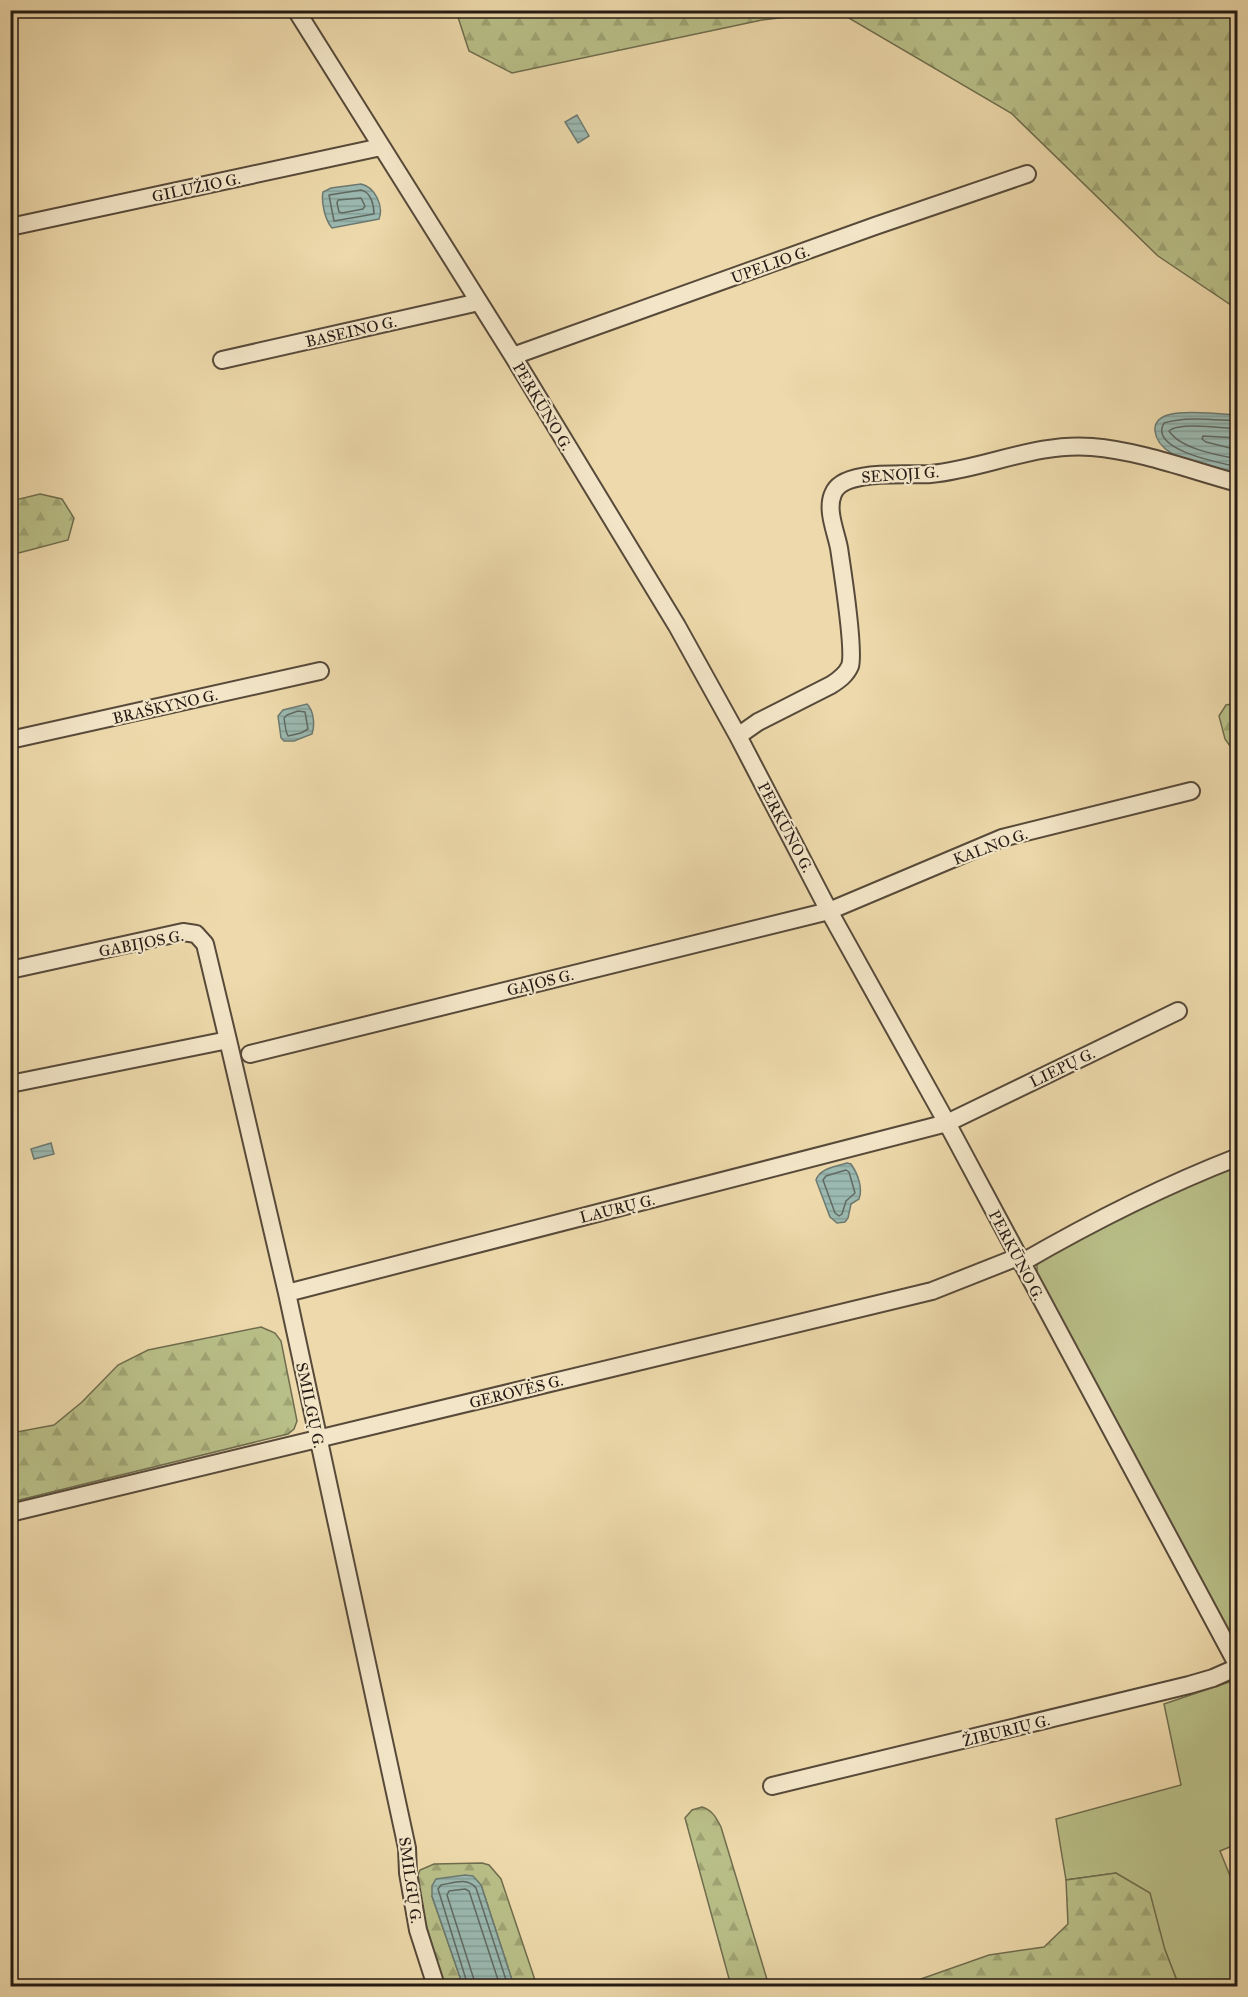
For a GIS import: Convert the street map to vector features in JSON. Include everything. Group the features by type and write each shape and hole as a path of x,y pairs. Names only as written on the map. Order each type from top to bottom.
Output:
{"street":[{"name":"PERKŪNO G.","path":"296,10 513,356 677,626 1238,1666"},
{"name":"GILUŽIO G.","path":"10,227 381,147"},
{"name":"UPELIO G.","path":"513,356 1027,174"},
{"name":"BASEINO G.","path":"222,360 479,302"},
{"name":"SENOJI G.","path":"738,736 758,722 831,685 842,678 850,665 850,636 839,548 831,512 832,494 841,484 855,477 932,474 1055,448 1089,446 1120,450 1238,483"},
{"name":"BRAŠKYNO G.","path":"10,740 320,671"},
{"name":"KALNO G.","path":"830,911 1002,838 1191,791"},
{"name":"GAJOS G.","path":"250,1054 830,911"},
{"name":"GABIJOS G.","path":"10,970 183,932 196,934 205,944 228,1040"},
{"name":"LIEPŲ G.","path":"947,1123 1178,1011"},
{"path":"10,1083 228,1040"},
{"name":"SMILGŲ G.","path":"228,1040 287,1293 407,1848 418,1930 436,1986"},
{"name":"LAURŲ G.","path":"287,1293 947,1123"},
{"name":"GEROVĖS G.","path":"10,1513 932,1291 1020,1260 1160,1191 1238,1157"},
{"name":"ŽIBURIŲ G.","path":"772,1786 1189,1686 1238,1666"}],"green space":[{"path":"456,11 837,11 762,20 512,73 469,51"},
{"path":"837,11 1237,11 1237,305 1231,305 1158,256 1011,113"},
{"path":"40,494 62,499 74,518 68,540 11,555 11,501"},
{"path":"1238,703 1237,756 1225,739 1219,716 1226,705"},
{"path":"1237,1165 1238,1648 1037,1276 1037,1260 1207,1175"},
{"path":"261,1327 275,1333 281,1341 297,1421 294,1429 288,1434 11,1502 11,1433 54,1425 82,1402 118,1365 148,1350"},
{"path":"1235,1680 1238,1686 1237,1844 1220,1851 1237,1893 1237,1986 1179,1986 1165,1950 1116,1873 1066,1880 1056,1819 1181,1785 1164,1704"},
{"path":"702,1807 713,1814 721,1827 769,1986 731,1986 685,1818 692,1810"},
{"path":"482,1863 489,1865 501,1879 537,1986 514,1986 481,1885 432,1896 463,1986 444,1986 422,1911 416,1880 420,1870 434,1864"},
{"path":"1116,1873 1150,1893 1165,1950 1179,1986 901,1986 989,1955 1044,1947 1068,1924 1066,1880"}],"water":[{"path":"577,115 589,136 578,143 565,122"},
{"path":"361,184 370,189 377,198 380,208 379,219 332,228 324,211 323,192 331,188"},
{"path":"1175,413 1237,415 1237,473 1177,457 1165,449 1157,438 1156,424 1160,418"},
{"path":"307,704 313,718 312,734 294,741 284,741 281,738 278,716 283,710"},
{"path":"51,1143 54,1154 34,1159 31,1149"},
{"path":"847,1163 851,1164 858,1177 860,1195 859,1199 851,1204 845,1222 837,1223 830,1217 816,1180 824,1170"},
{"path":"473,1876 481,1885 514,1986 463,1986 432,1896 432,1886 436,1879"}]}
